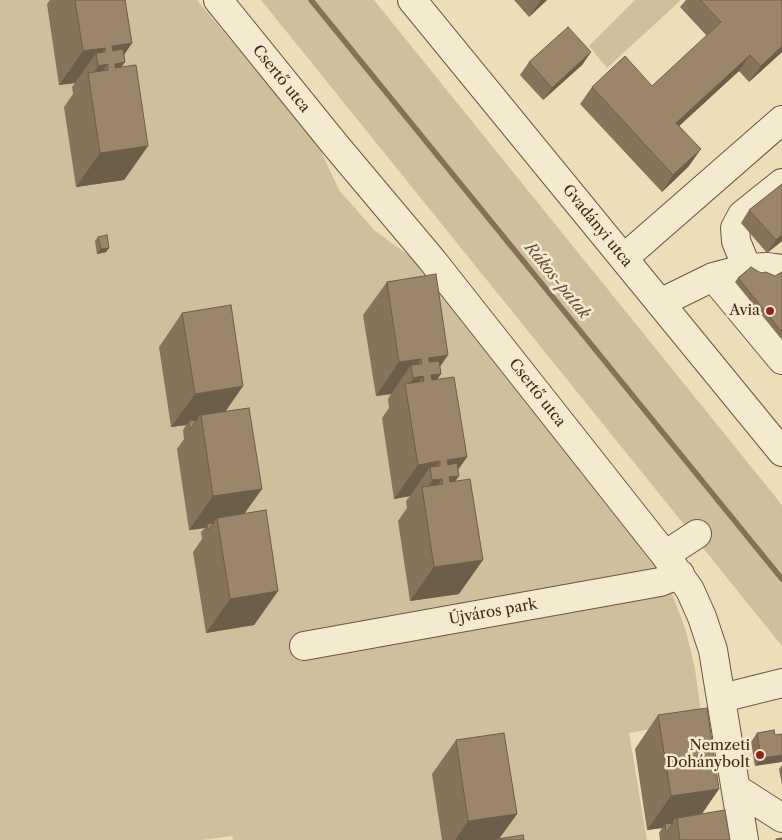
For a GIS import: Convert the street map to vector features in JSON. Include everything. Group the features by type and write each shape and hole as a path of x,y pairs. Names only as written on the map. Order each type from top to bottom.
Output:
{"street":[{"name":"Csertő utca","path":"218,0 349,162 432,260 672,564 690,590 702,617 713,650 744,840"},
{"name":"Gvadányi utca","path":"412,0 660,303 773,424 782,452"},
{"path":"624,258 782,120"},
{"path":"748,268 736,241 735,228 742,215 782,183"},
{"path":"660,303 713,277 748,268 767,267 782,269"},
{"path":"713,277 760,324 782,360"},
{"name":"Újváros park","path":"304,646 660,582 697,534"},
{"path":"722,698 782,683"},
{"path":"737,789 782,818"}],"shaded area":[{"path":"0,0 197,0 318,145 339,190 374,230 415,260 648,550 671,591 686,631 695,669 702,720 629,733 647,840 233,840 232,836 203,840 0,840"},
{"path":"261,0 374,0 782,505 782,646"},
{"path":"635,0 681,0 607,68 589,46"}],"building":[{"path":"75,0 125,0 132,43 112,46 113,51 123,49 125,62 115,64 115,68 136,65 148,146 100,153 88,73 108,70 108,64 98,66 96,53 105,52 105,48 83,51"},
{"path":"700,0 782,0 782,46 761,66 750,55 676,123 701,149 673,175 592,87 625,56 652,86 721,22"},
{"path":"568,27 591,52 552,88 529,62"},
{"path":"782,184 782,235 776,240 749,210"},
{"path":"107,235 109,248 101,249 98,237"},
{"name":"Avia","path":"751,267 761,273 766,272 775,276 782,272 782,332 738,278"},
{"path":"436,274 448,355 429,358 429,362 439,361 441,374 431,375 432,380 454,377 467,457 447,460 448,465 457,463 459,476 449,477 450,482 470,479 483,560 434,567 422,487 443,484 442,479 432,480 430,467 440,466 440,461 418,465 405,384 424,381 423,376 413,378 411,365 422,364 421,359 399,362 387,282"},
{"path":"231,305 243,386 195,394 182,313"},
{"path":"249,408 262,489 213,496 201,415"},
{"path":"197,420 190,430 189,421"},
{"path":"266,510 278,591 230,599 217,518"},
{"path":"214,523 208,530 207,524"},
{"path":"707,708 719,789 671,796 658,715"},
{"path":"774,730 775,735 782,734 782,755 761,758 757,733"},
{"path":"504,733 517,814 468,821 456,740"},
{"path":"725,810 730,840 680,840 677,818"},
{"path":"673,823 666,833 665,824"},
{"path":"523,835 524,840 491,840"}],"waterway":[{"name":"Rákos-patak","path":"311,0 782,579"}],"place":[{"name":"Avia","path":"770,311"},
{"name":"Nemzeti Dohánybolt","path":"760,755"}]}
